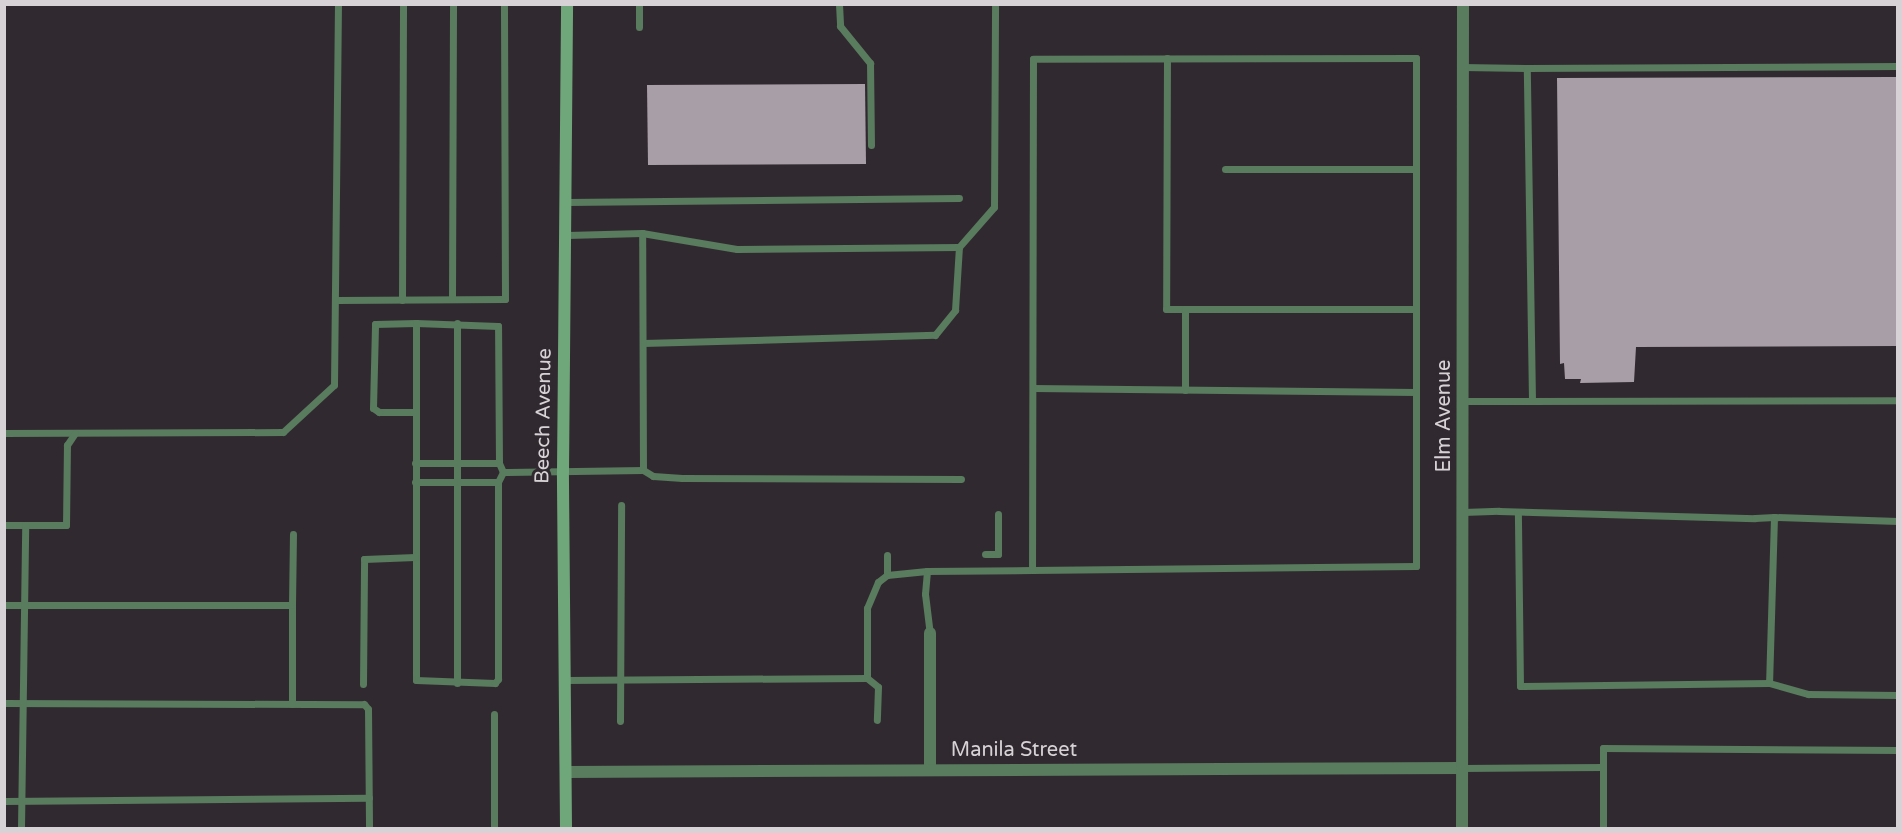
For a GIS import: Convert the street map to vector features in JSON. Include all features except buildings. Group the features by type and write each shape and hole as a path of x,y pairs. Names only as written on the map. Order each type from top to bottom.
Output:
{"main road":[{"name":"Beech Avenue","path":"566,828 562,472 567,235 567,4"}],"street":[{"name":"Elm Avenue","path":"1462,828 1463,4"},
{"path":"930,633 930,770"},
{"name":"Manila Street","path":"566,772 1462,768"}],"lane":[{"path":"4,433 289,429 337,378 338,4"},
{"path":"402,300 403,4"},
{"path":"452,300 453,4"},
{"path":"337,300 505,299 504,4"},
{"path":"639,4 639,27"},
{"path":"839,4 840,26 870,63 871,145"},
{"path":"643,343 935,335 955,310 959,247 965,237 983,225 994,207 995,4"},
{"path":"1167,58 1166,309 1416,309"},
{"path":"867,678 867,608 878,582 887,575 927,571 1032,570 1416,566 1416,58 1033,59 1032,570"},
{"path":"1462,67 1898,66"},
{"path":"1527,68 1532,400"},
{"path":"1225,169 1416,168"},
{"path":"567,202 959,198"},
{"path":"567,235 642,233 736,249 959,247"},
{"path":"642,233 644,470"},
{"path":"1185,309 1185,390"},
{"path":"416,323 416,680 457,683 495,682 498,679 498,482 503,472"},
{"path":"457,323 457,683"},
{"path":"416,411 375,411 373,373 375,324 498,324 499,463 503,472"},
{"path":"1033,388 1416,392"},
{"path":"1464,401 1898,400"},
{"path":"4,525 66,525 67,445 75,433"},
{"path":"416,463 499,463"},
{"path":"503,472 644,470 653,476 682,478 961,479"},
{"path":"416,482 498,482"},
{"path":"620,721 621,505"},
{"path":"1463,512 1898,521"},
{"path":"1518,512 1520,686 1769,683 1808,694 1898,695"},
{"path":"985,554 999,554 999,514"},
{"path":"1769,683 1774,517"},
{"path":"21,828 25,704 25,525"},
{"path":"292,534 292,704"},
{"path":"887,555 887,575"},
{"path":"363,684 363,559 416,557"},
{"path":"927,571 925,594 930,633"},
{"path":"4,605 292,605"},
{"path":"566,680 867,678 878,687 877,720"},
{"path":"4,703 367,706 369,828"},
{"path":"494,714 494,828"},
{"path":"1603,828 1603,748 1898,750"},
{"path":"1462,768 1603,767"},
{"path":"4,801 369,798"}]}
